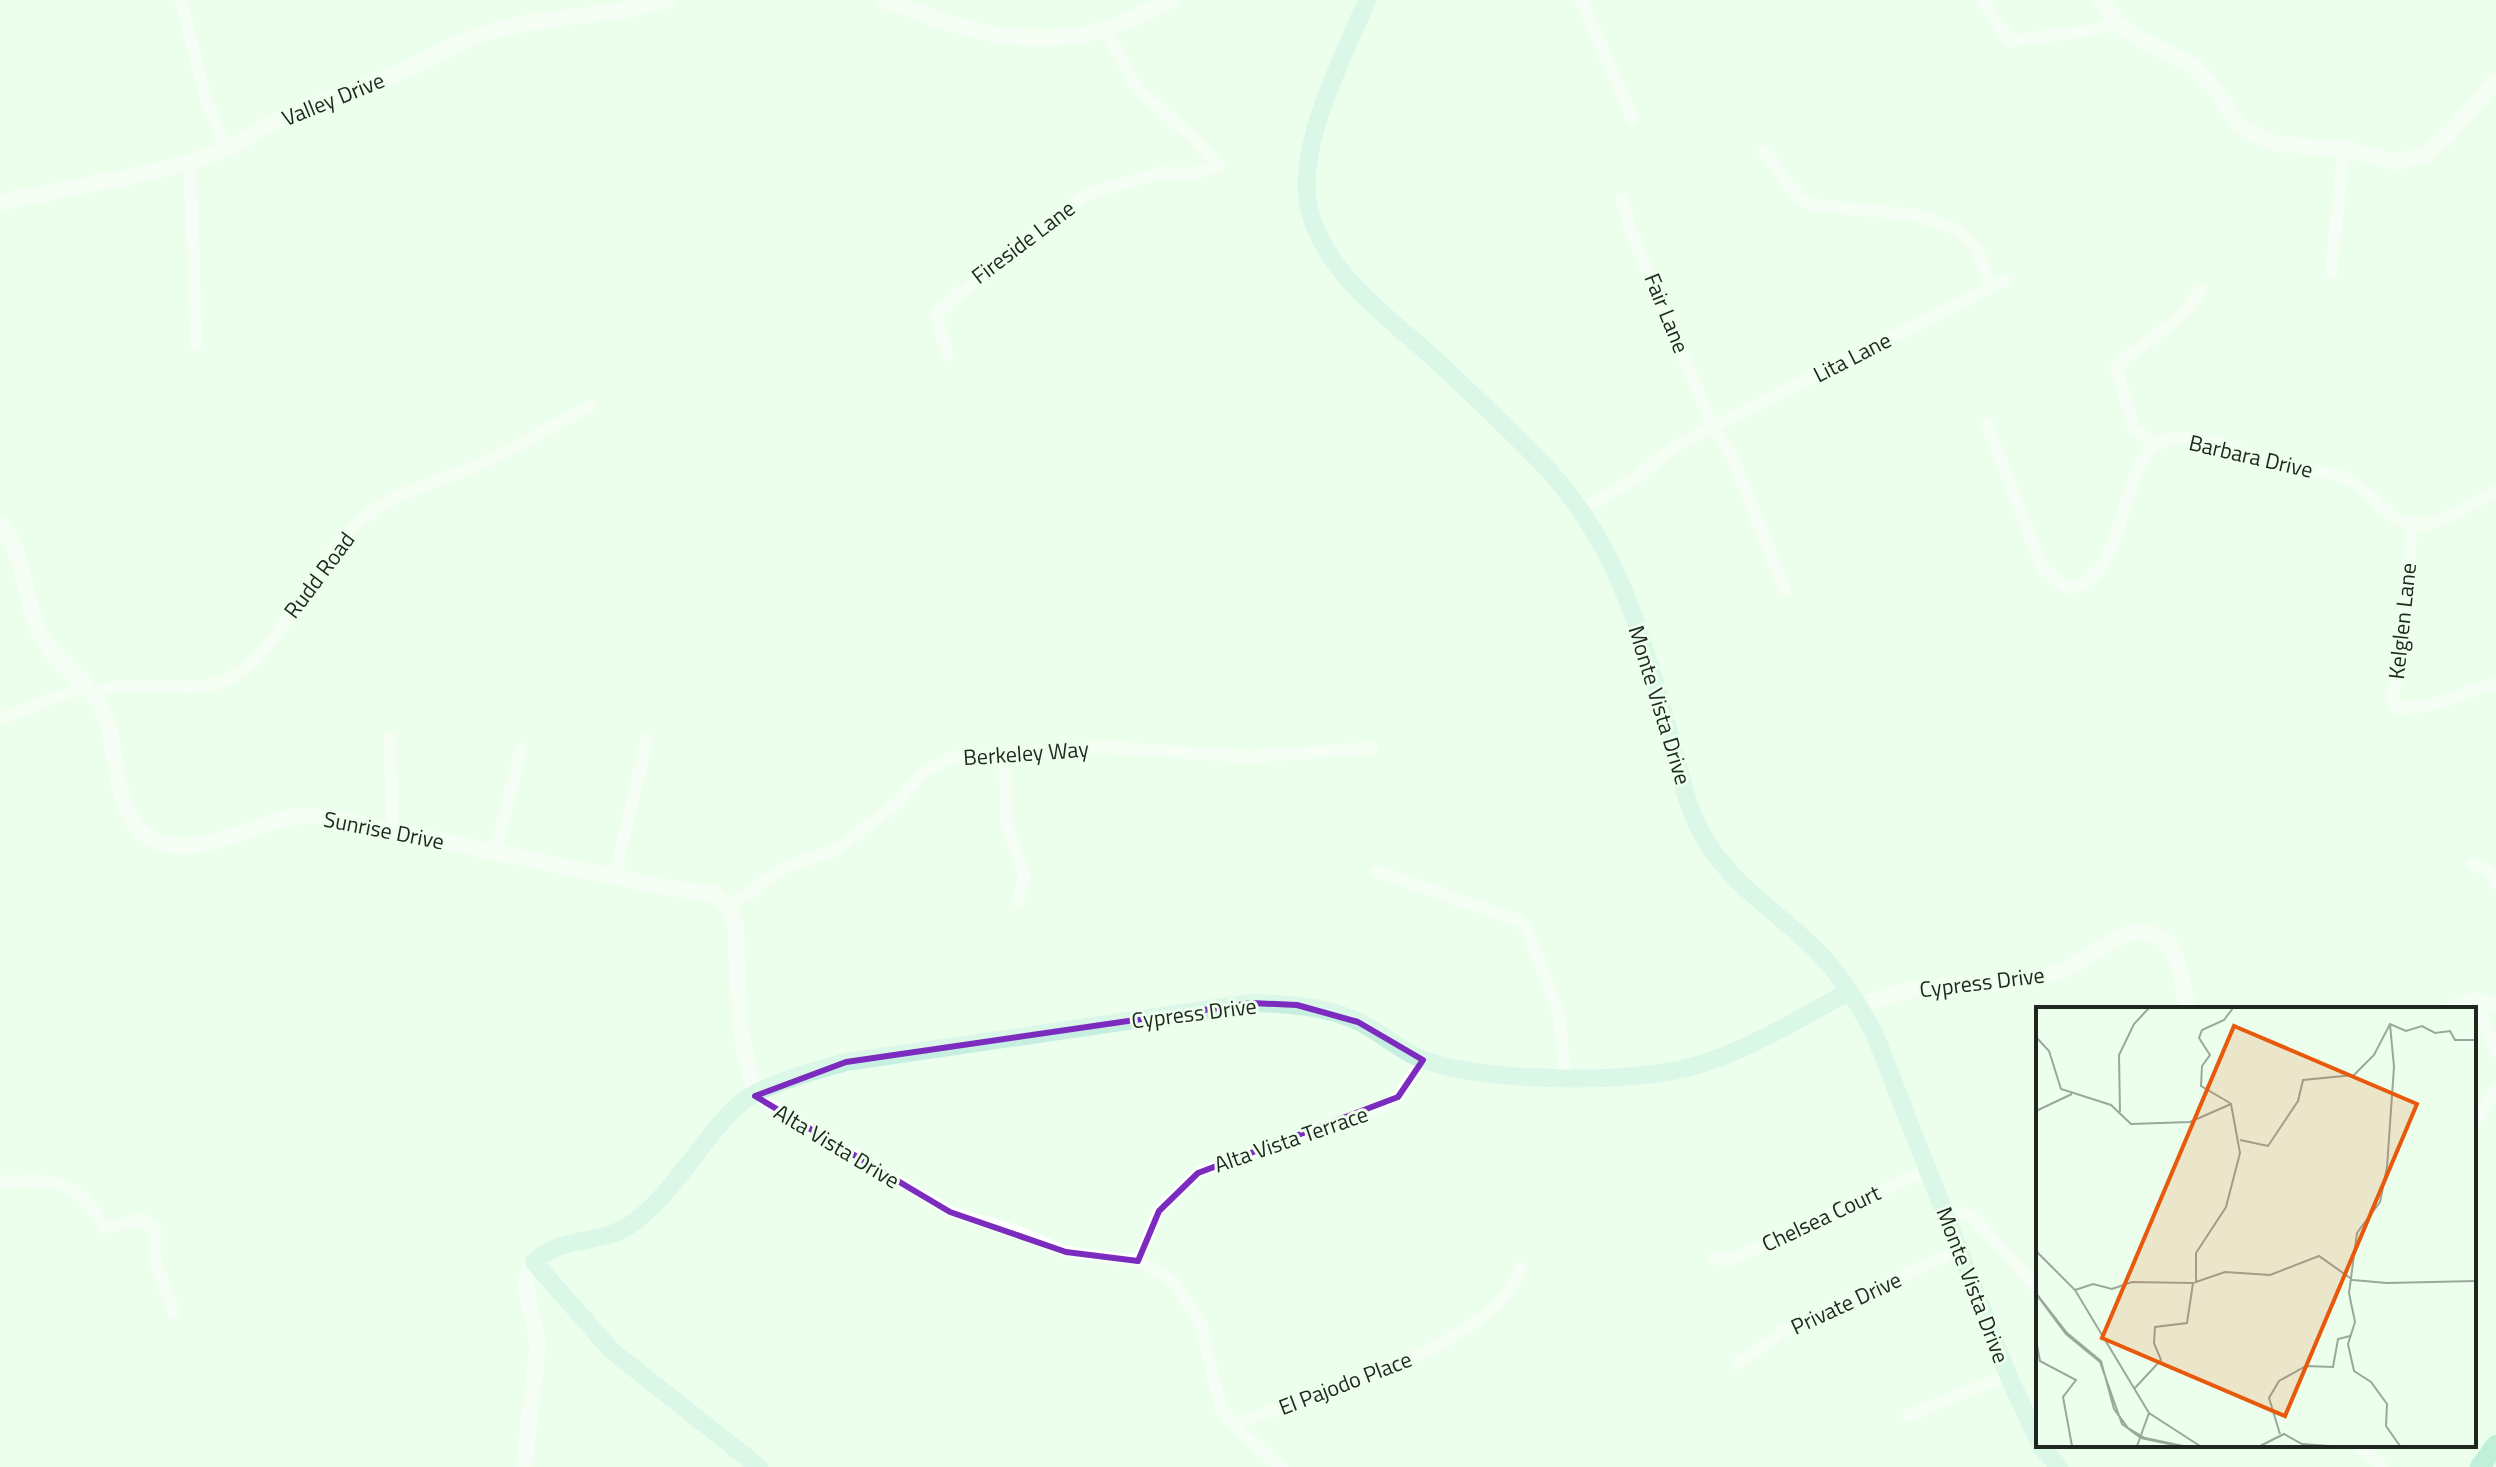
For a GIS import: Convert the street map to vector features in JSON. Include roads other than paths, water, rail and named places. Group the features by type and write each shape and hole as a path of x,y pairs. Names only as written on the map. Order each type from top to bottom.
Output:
{"main road":[{"name":"Monte Vista Drive","path":"1367,0 1317,130 1307,168 1309,206 1316,228 1345,275 1539,461 1583,509 1624,589 1699,830 1745,892 1819,952 1855,998 1928,1169 2008,1375 2036,1436"},
{"name":"Cypress Drive","path":"755,1096 804,1074 846,1062 1252,1003 1297,1005 1336,1014 1358,1022 1423,1060 1490,1075 1656,1073 1693,1066 1729,1053 1855,998"},
{"name":"Alta Vista Drive","path":"534,1262 554,1249 606,1237 629,1226 676,1182 738,1106 755,1096"},
{"path":"534,1262 612,1351 759,1467"},
{"path":"2480,1467 2496,1445"},
{"name":"Monte Vista Drive","path":"2042,1447 2059,1467"}],"street":[{"path":"181,0 208,106 227,149"},
{"name":"Valley Drive","path":"0,203 190,161 227,149 302,109 367,86 478,35 549,17 594,16 667,0"},
{"path":"884,0 953,25 1001,37 1046,41 1105,29 1173,0"},
{"path":"1581,0 1633,119"},
{"path":"1982,0 2009,41 2082,33 2116,22"},
{"path":"2101,0 2116,22 2141,40 2192,65 2215,89 2239,126 2276,144 2344,149 2394,162 2423,156 2446,137 2495,83"},
{"name":"Fireside Lane","path":"947,355 936,313 1085,195 1163,172 1187,174 1219,167 1192,136 1138,90 1105,29"},
{"path":"2331,272 2344,149"},
{"path":"1764,151 1799,198 1815,205 1915,215 1958,230 1977,249 1991,287"},
{"path":"190,161 196,344"},
{"name":"Fair Lane","path":"1622,199 1631,231 1713,427"},
{"name":"Lita Lane","path":"1583,509 1634,479 1677,445 2005,280"},
{"path":"2157,444 2134,429 2116,367 2132,351 2180,320 2201,290"},
{"name":"Rudd Road","path":"0,719 89,690 135,683 210,686 233,677 264,650 341,539 368,514 393,498 475,466 591,406"},
{"name":"Barbara Drive","path":"1987,424 2042,567 2067,588 2088,583 2107,560 2129,492 2150,451 2169,439 2195,438 2287,468 2331,472 2358,485 2395,516 2412,524"},
{"path":"1713,427 1731,454 1785,590"},
{"path":"2412,524 2436,520 2496,491"},
{"name":"Kelglen Lane","path":"2412,524 2400,674 2391,697 2398,709 2430,705 2496,683"},
{"name":"Sunrise Drive","path":"0,525 10,541 40,633 89,690 104,714 127,812 147,836 177,846 199,845 290,817 324,816 663,887 715,894 728,907"},
{"path":"390,737 393,830"},
{"path":"615,875 647,739"},
{"name":"Berkeley Way","path":"728,907 784,868 837,849 896,804 923,772 953,757 1106,747 1249,757 1372,748"},
{"path":"495,852 521,749"},
{"path":"1005,753 1007,826 1025,877 1017,902"},
{"path":"2471,863 2489,871 2496,883"},
{"path":"1376,871 1520,921 1533,939 1555,999 1565,1076"},
{"path":"728,907 736,927 740,1028 755,1096"},
{"name":"Cypress Drive","path":"1855,998 2057,973 2128,933 2148,933 2170,947 2179,965 2189,1007"},
{"path":"2476,1000 2496,1052"},
{"path":"2457,1007 2476,1000 2496,1004"},
{"name":"Alta Vista Terrace","path":"1138,1261 1159,1211 1198,1173 1386,1105 1398,1097 1423,1060"},
{"path":"2476,1121 2496,1089"},
{"name":"Alta Vista Drive","path":"755,1096 950,1212 1005,1227 1078,1256 1138,1261 1164,1275 1190,1303 1206,1338 1217,1396 1233,1424 1281,1467"},
{"name":"Chelsea Court","path":"1713,1258 1728,1261 1928,1169"},
{"path":"0,1182 30,1179 75,1189 93,1203 104,1228 140,1219 152,1225 156,1234 155,1261 174,1313"},
{"path":"1946,1215 1956,1212 1971,1216 2036,1286"},
{"name":"Private Drive","path":"1737,1364 1785,1330 1959,1250"},
{"path":"524,1467 538,1343 525,1283 534,1262"},
{"name":"El Pajodo Place","path":"1233,1424 1409,1361 1500,1302 1516,1282 1520,1269"},
{"path":"1907,1416 2008,1375"},
{"path":"2360,1447 2382,1467"}]}
